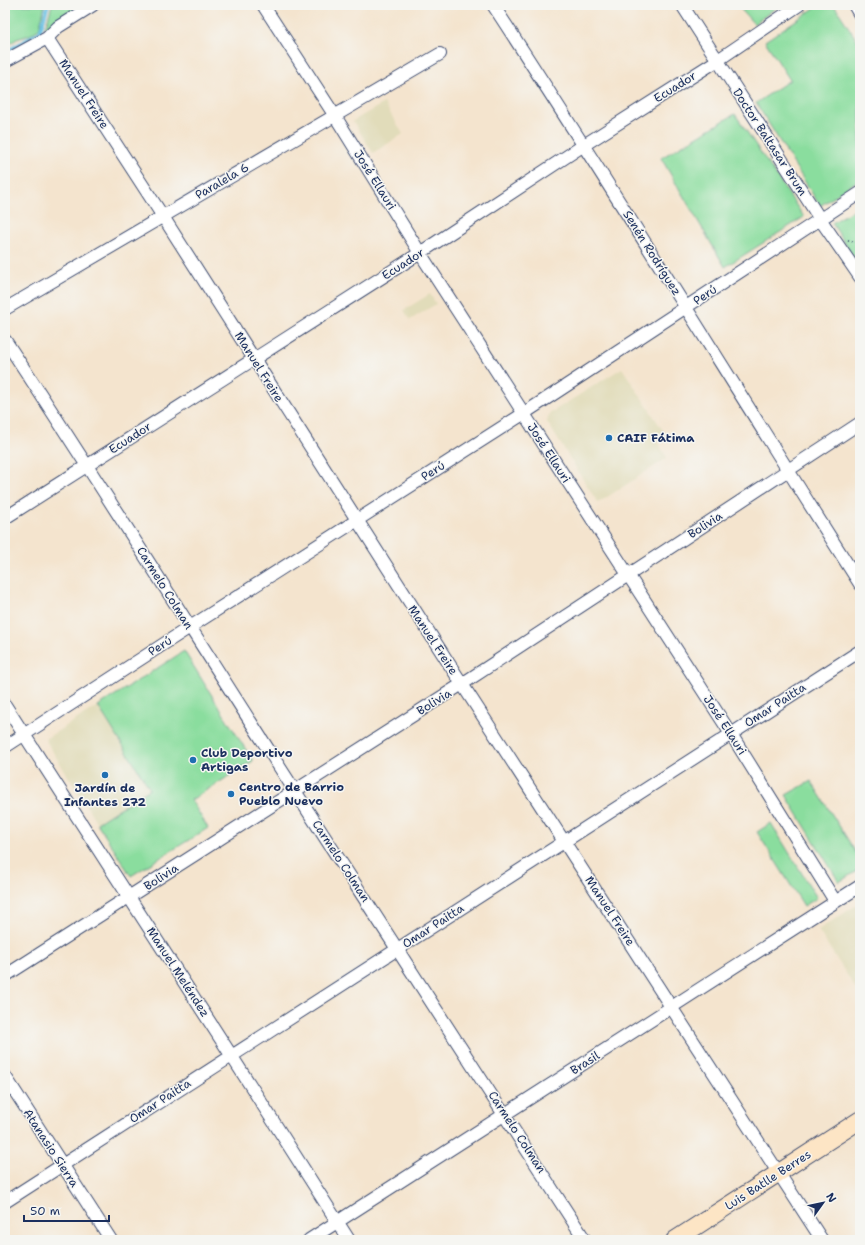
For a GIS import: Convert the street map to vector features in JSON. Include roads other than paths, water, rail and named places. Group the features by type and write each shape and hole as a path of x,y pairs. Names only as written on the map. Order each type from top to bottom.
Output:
{"street":[{"path":"5,61 47,38 58,27 93,5"},
{"name":"José Ellauri","path":"263,5 335,116 420,253 523,414 731,734 835,901"},
{"name":"Senén Rodríguez","path":"493,5 584,145 860,584"},
{"name":"Doctor Baltasar Brum","path":"682,5 820,219 860,277"},
{"name":"Ecuador","path":"5,518 420,253 584,145 718,60 799,5"},
{"path":"854,5 860,15"},
{"name":"Manuel Freire","path":"47,38 462,684 822,1240"},
{"name":"Paralela 6","path":"5,309 162,215 440,54"},
{"name":"Perú","path":"5,747 523,414 860,193"},
{"name":"Carmelo Colman","path":"5,340 88,465 294,790 398,948 585,1240"},
{"name":"Bolivia","path":"5,976 462,684 860,423"},
{"name":"Omar Paitta","path":"5,1202 860,651"},
{"name":"Manuel Meléndez","path":"5,705 130,897 349,1240"},
{"name":"Brasil","path":"309,1240 860,886"},
{"name":"Atanasio Sierra","path":"5,1076 111,1240"},
{"name":"Luis Batlle Berres","path":"675,1240 860,1120"}],"waterway":[{"path":"5,52 40,32 48,5"}],"place":[{"name":"CAIF Fátima","path":"609,438"},
{"name":"Club Deportivo Artigas","path":"193,760"},
{"name":"Jardín de Infantes 272","path":"105,775"},
{"name":"Centro de Barrio Pueblo Nuevo","path":"231,794"}]}
